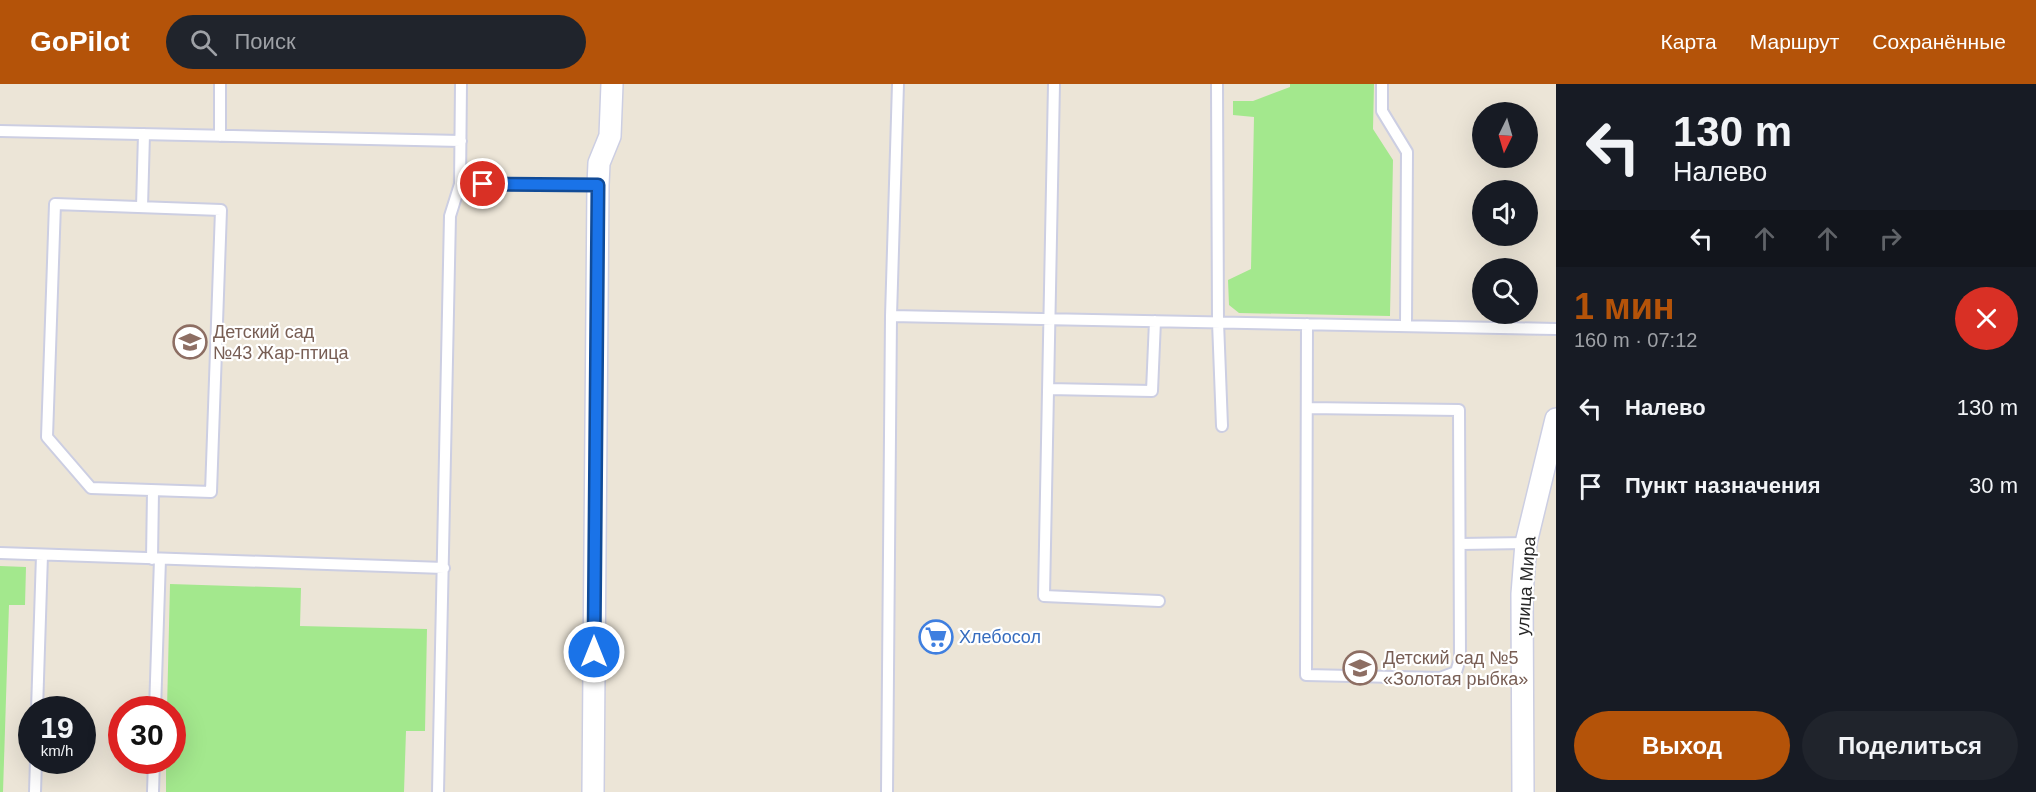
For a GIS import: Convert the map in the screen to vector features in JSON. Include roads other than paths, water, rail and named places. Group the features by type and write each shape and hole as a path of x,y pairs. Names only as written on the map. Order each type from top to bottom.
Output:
{"street":[{"path":"593,792 598,185 599,163 610,136 612,84"},
{"name":"улица Мира","path":"1523,792 1522,594 1526,543 1556,419"}],"lane":[{"path":"220,84 220,136"},
{"path":"438,792 450,216 460,184 461,84"},
{"path":"887,792 891,316 898,84"},
{"path":"1054,84 1044,596 1159,601"},
{"path":"1217,84 1218,322 1222,426"},
{"path":"1382,84 1382,111 1407,152 1406,326"},
{"path":"0,131 461,141"},
{"path":"142,207 144,134"},
{"path":"460,184 598,185"},
{"path":"55,204 142,207 221,210 211,492 91,488 47,437 55,204"},
{"path":"891,316 1556,330"},
{"path":"1048,389 1152,391 1155,321"},
{"path":"1307,324 1306,675 1440,678 1456,672 1460,659 1459,411 1307,408"},
{"path":"153,490 156,559 156,696"},
{"path":"1460,544 1526,543"},
{"path":"0,553 444,568"},
{"path":"37,696 42,555"},
{"path":"34,792 35,774"},
{"path":"153,792 154,774"}],"place":[{"name":"Детский сад №43 Жар-птица","path":"190,342"},
{"name":"Хлебосол","path":"936,637"},
{"name":"Детский сад №5 «Золотая рыбка»","path":"1360,668"}]}
